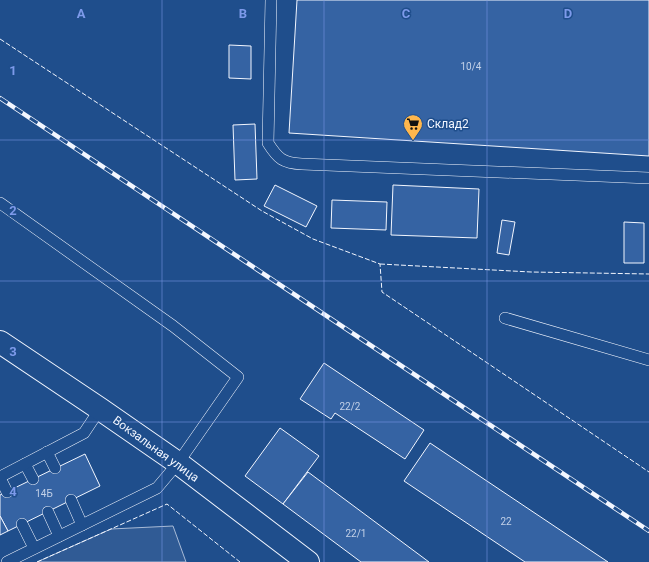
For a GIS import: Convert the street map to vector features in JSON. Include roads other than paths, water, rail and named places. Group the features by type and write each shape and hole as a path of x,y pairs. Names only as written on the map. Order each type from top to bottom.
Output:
{"street":[{"name":"Вокзальная улица","path":"0,342 178,463 308,562"}],"lane":[{"path":"271,0 268,143 274,153 283,161 302,164 649,178"},
{"path":"0,203 173,326 238,377 178,463 158,488 7,562"},
{"path":"505,318 649,360"},
{"path":"7,492 0,478 84,433 100,409"},
{"path":"47,452 55,468"},
{"path":"25,464 33,479"},
{"path":"71,500 82,524"},
{"path":"48,512 59,536"},
{"path":"22,524 34,548"}],"railway":[{"path":"0,98 649,531"}],"place":[{"name":"Склад2","path":"413,141"}]}
